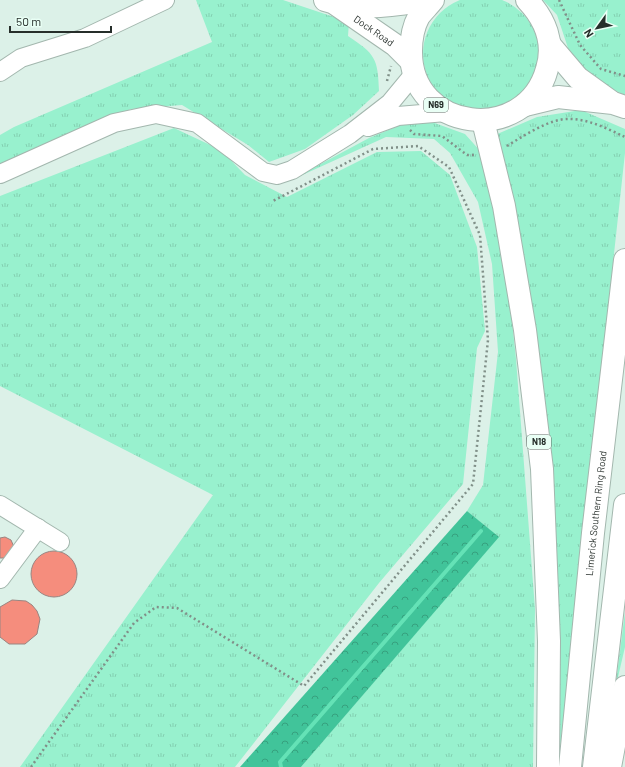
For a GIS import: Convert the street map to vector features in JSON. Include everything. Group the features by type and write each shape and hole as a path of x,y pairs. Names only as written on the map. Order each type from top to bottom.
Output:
{"main road":[{"name":"Dock Road","path":"330,2 376,8 426,0"},
{"name":"N69","path":"433,0 419,17 411,38 413,68 422,89 432,102 446,112 464,119 483,121 506,116 525,105 558,97 619,105"},
{"name":"N69","path":"525,105 537,92 545,78 549,62 550,45 546,27 537,11 527,0"},
{"name":"Dock Road","path":"330,2 396,45 413,68"},
{"name":"N69","path":"550,45 578,78 619,105"},
{"name":"N18","path":"483,121 504,206 525,330 542,469 549,641 548,767"},
{"name":"Limerick Southern Ring Road","path":"570,767 593,533 625,260"},
{"path":"594,767 625,505"},
{"path":"610,767 625,687"}],"lane":[{"path":"0,72 21,58 85,38 165,0"},
{"path":"0,57 14,56 21,58"},
{"path":"0,174 114,123 156,114 197,123 263,172 277,175 292,170 350,134 390,103 413,68"},
{"path":"350,134 398,116 446,112"},
{"path":"0,505 60,542"},
{"path":"0,579 38,528"}],"path":[{"path":"559,0 580,45 601,69 625,76"},
{"path":"31,767 134,623 156,607 177,608 304,686 474,484 488,340 480,235 449,167 418,146 373,149 273,201"}],"green space":[{"path":"481,-4 492,-3 503,1 522,13 534,32 538,43 538,65 534,76 522,95 503,107 492,111 481,112 470,111 459,107 440,95 428,76 424,65 423,54 424,43 428,32 440,13 459,1 470,-3"},
{"path":"196,0 283,0 349,22 348,36 369,53 376,64 378,71 379,91 353,115 305,149 269,162 248,145 182,105 131,109 0,165 0,135 14,127 212,42"},
{"path":"543,0 625,0 625,95 594,81 572,60 557,15"},
{"path":"581,110 625,129 625,153 558,767 520,254 503,157 495,135 537,117"},
{"path":"408,122 432,122 465,134 482,153 507,274 516,359 535,609 533,767 301,767 498,537 467,511 483,485 498,352 492,264 478,202 450,153 434,139 386,137 287,182 369,138"},
{"path":"174,128 221,150 245,175 287,197 377,152 421,151 450,175 477,247 485,331 477,348 463,484 379,583 235,767 20,767 213,495 0,386 0,196"},
{"path":"467,511 499,537 301,767 240,767"},
{"path":"625,612 625,647 615,690"}],"building":[{"path":"5,537 11,540 14,547 7,558 0,558 0,538"},
{"path":"54,551 67,555 73,561 77,574 73,587 67,593 54,597 41,593 35,587 31,574 35,561 41,555"},
{"path":"12,600 26,601 32,605 37,611 40,619 37,634 25,644 9,644 0,637 0,607"}],"waterway":[{"path":"281,767 280,762 481,531"}]}
